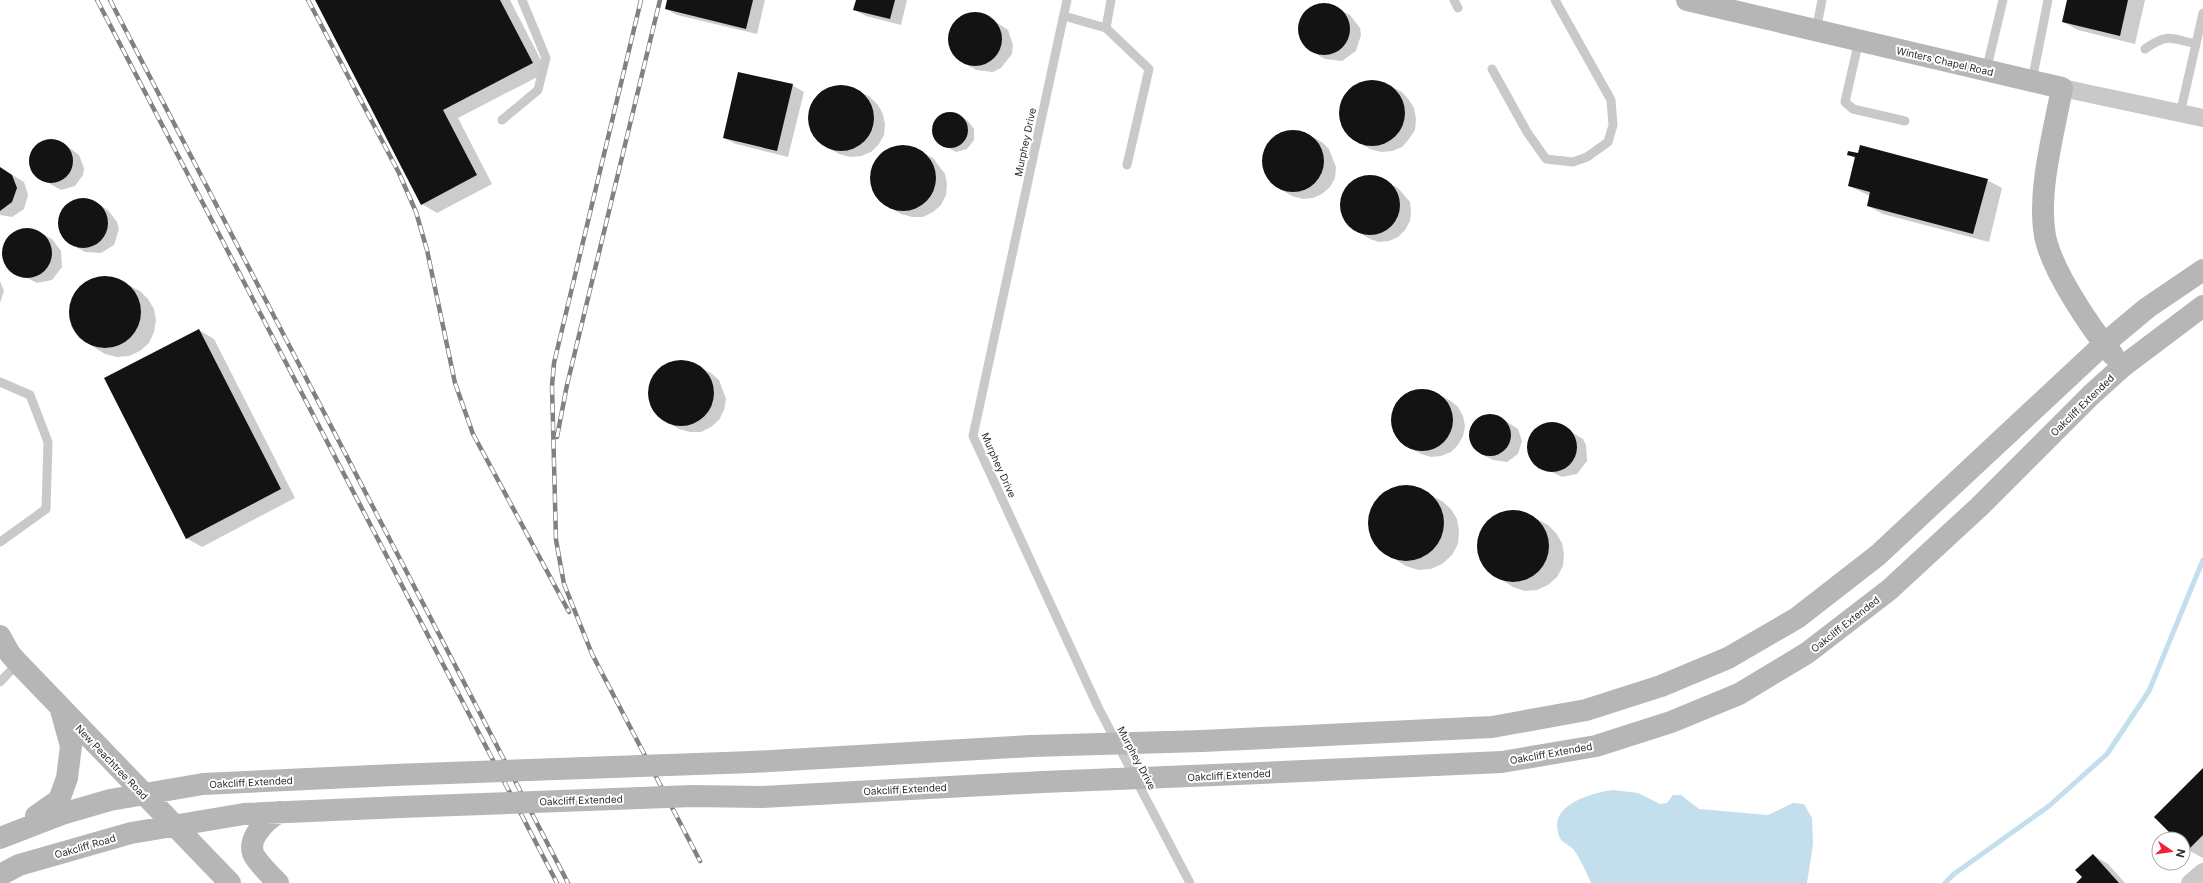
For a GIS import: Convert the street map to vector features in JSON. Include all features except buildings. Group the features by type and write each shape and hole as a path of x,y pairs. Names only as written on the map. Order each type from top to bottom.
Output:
{"main road":[{"name":"Winters Chapel Road","path":"1687,0 2062,88"},
{"name":"Oakcliff Extended","path":"174,826 244,814 401,806 693,796 762,797 1043,782 1502,762 1596,746 1671,722 1739,694 1807,653 1889,590 1979,507 2091,395 2122,367 2089,325 2053,259 2045,236 2046,174 2062,88"},
{"path":"2104,344 2146,308 2203,270"},
{"path":"2122,367 2203,306"},
{"name":"Oakcliff Extended","path":"144,796 203,784 394,775 752,762 1031,746 1492,727 1586,710 1661,686 1728,658 1797,618 1878,555 2104,344"},
{"name":"New Peachtree Road","path":"0,636 10,654 18,663 144,796 230,883"},
{"path":"7,834 58,800 67,778 71,746 60,707"},
{"path":"7,834 62,814 103,802 144,796"},
{"path":"278,883 254,856 253,842 261,825 280,812"},
{"name":"Oakcliff Road","path":"0,875 19,864 131,833 174,826"}],"street":[{"name":"Winters Chapel Road","path":"2062,88 2203,118"},
{"path":"2190,883 2203,872"}],"lane":[{"path":"502,120 538,90 546,58 522,0"},
{"name":"Murphey Drive","path":"1068,0 972,436 1098,707 1190,883"},
{"path":"1106,28 1111,0"},
{"path":"1492,69 1527,132 1546,159 1573,162 1587,157 1608,142 1612,125 1611,100 1555,0"},
{"path":"1816,30 1822,0"},
{"path":"1986,71 2003,0"},
{"path":"2032,81 2048,0"},
{"path":"2180,114 2203,13"},
{"path":"1064,16 1106,28 1149,70 1127,165"},
{"path":"2145,49 2160,38 2172,38 2196,44"},
{"path":"1859,40 1845,102 1853,109 1905,120"},
{"path":"0,382 30,395 48,442 46,509 0,542"},
{"path":"0,682 18,663"}],"water":[{"path":"1613,790 1638,793 1660,804 1667,803 1673,795 1681,795 1699,809 1768,815 1793,803 1804,804 1812,818 1813,844 1807,883 1591,883 1574,850 1560,838 1557,827 1559,817 1564,809 1583,798 1593,794"}],"waterway":[{"path":"1945,883 1954,874 2049,806 2107,754 2149,691 2203,560"}],"railway":[{"path":"97,0 557,883"},
{"path":"110,0 568,883"},
{"path":"308,0 399,173 416,212 427,250 455,383 473,434 569,612"},
{"path":"641,0 554,363 552,386 556,540 564,584 592,654 700,861"},
{"path":"557,437 567,385 660,0"}]}
